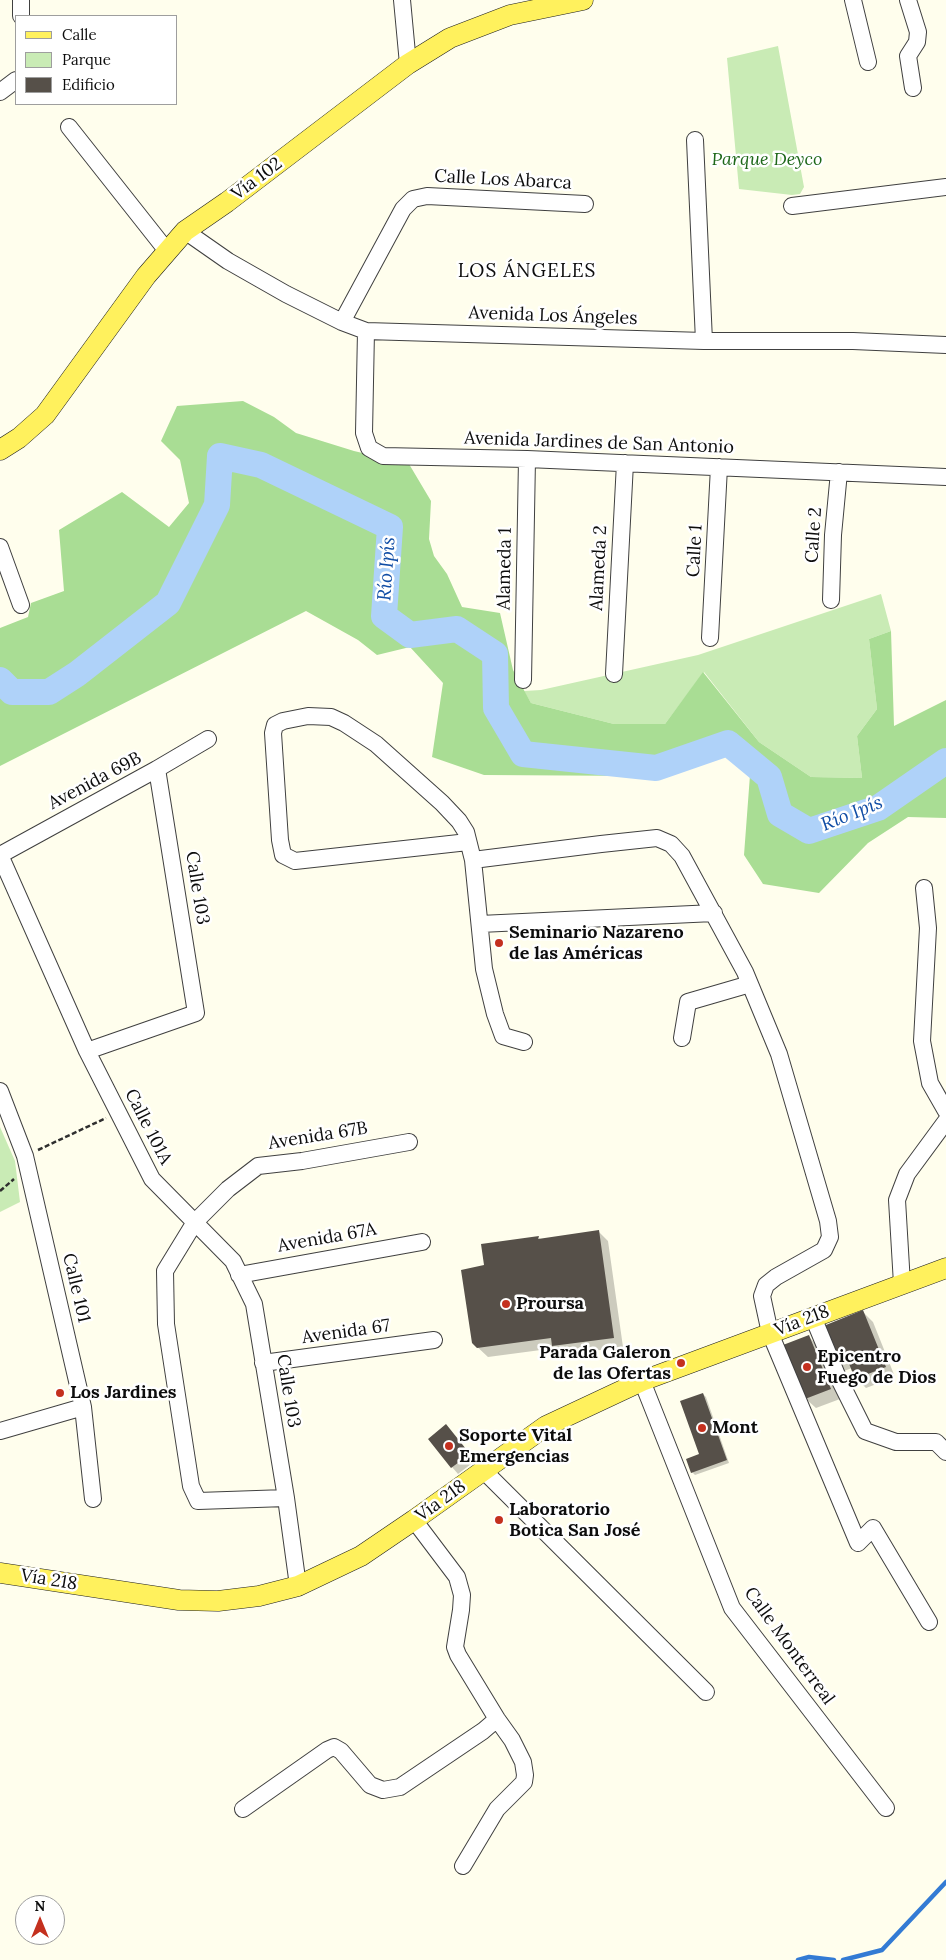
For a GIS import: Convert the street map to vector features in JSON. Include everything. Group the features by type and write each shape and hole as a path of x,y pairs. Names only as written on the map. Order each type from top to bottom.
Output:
{"main road":[{"name":"Vía 102","path":"0,450 19,438 45,415 146,276 186,231 408,64 450,38 510,15 583,0"},
{"name":"Vía 218","path":"0,1573 179,1600 218,1601 259,1596 298,1586 361,1556 546,1426 642,1382 946,1268"}],"street":[{"path":"21,0 21,15"},
{"path":"402,0 408,64"},
{"path":"853,0 868,62"},
{"path":"908,0 918,32 918,42 908,56 913,88"},
{"path":"0,92 15,81"},
{"path":"69,127 167,251"},
{"path":"695,140 704,341"},
{"path":"792,206 946,187"},
{"name":"Calle Los Abarca","path":"342,322 403,209 413,199 427,196 585,204"},
{"name":"Avenida Los Ángeles","path":"186,231 228,261 286,294 342,322 366,331 704,341 853,341 946,345"},
{"name":"Avenida Jardines de San Antonio","path":"366,331 364,433 369,448 383,456 527,459 946,477"},
{"name":"Alameda 1","path":"523,680 527,459"},
{"name":"Alameda 2","path":"614,674 625,463"},
{"name":"Calle 1","path":"710,638 719,467"},
{"name":"Calle 2","path":"831,600 833,535 839,472"},
{"path":"0,547 21,605"},
{"path":"468,842 295,861 284,855 280,840 273,732 275,725 283,721 308,716 331,717 344,723 376,744 442,803 459,821 466,832 473,860 484,969 494,1014 503,1036 524,1042"},
{"name":"Avenida 69B","path":"0,855 157,770 208,739"},
{"name":"Calle 103","path":"88,1051 196,1014 157,770"},
{"path":"473,860 657,838 672,844 682,856 714,913 750,984 779,1054 828,1221 830,1237 824,1250 776,1277 766,1285 762,1296 770,1333 858,1543 873,1528 930,1622"},
{"name":"Calle 101A","path":"0,855 88,1051 152,1179 196,1222"},
{"path":"924,888 928,928 922,1041 930,1083 946,1111"},
{"path":"480,924 714,913"},
{"path":"682,1038 685,1010 688,1002 750,984"},
{"name":"Calle 101","path":"0,1091 25,1156 83,1407 93,1499"},
{"path":"902,1284 898,1200 906,1174 946,1121"},
{"name":"Avenida 67B","path":"196,1222 228,1189 258,1166 302,1161 409,1142"},
{"path":"196,1222 165,1271 166,1324 191,1486 198,1501 286,1498"},
{"name":"Calle 103","path":"196,1222 233,1261 254,1304 286,1498 298,1586"},
{"name":"Avenida 67A","path":"240,1274 422,1242"},
{"path":"813,1317 837,1375 865,1431 896,1442 936,1442 946,1452"},
{"name":"Avenida 67","path":"263,1363 434,1340"},
{"name":"Calle Monterreal","path":"642,1382 732,1608 886,1808"},
{"path":"0,1431 83,1407"},
{"path":"483,1470 706,1692"},
{"path":"414,1520 457,1577 462,1595 455,1647 496,1719 512,1740 523,1762 525,1775 524,1782 497,1809 463,1866"},
{"path":"243,1809 334,1747 341,1751 370,1785 383,1790 400,1787 483,1731 496,1719"}],"path":[{"path":"25,1156 118,1112"}],"green space":[{"name":"Parque Deyco","path":"778,46 804,187 800,194 792,195 739,189 727,58"},
{"path":"243,401 274,417 296,433 354,451 409,464 431,501 429,539 434,556 447,574 462,607 500,613 513,670 531,703 614,724 665,724 703,672 759,742 811,777 862,778 857,736 877,709 869,639 891,631 894,726 946,700 946,818 908,817 868,843 819,893 763,884 744,855 750,775 730,752 646,776 484,775 432,757 443,683 410,647 377,655 358,640 306,611 0,766 0,628 28,617 31,603 64,591 59,530 122,492 169,527 189,503 180,460 161,441 177,406"},
{"path":"881,594 891,631 869,639 877,709 857,736 862,778 811,777 759,742 704,672 665,724 614,724 531,703 524,691 541,690 698,655"},
{"path":"0,1127 15,1161 20,1202 0,1212"}],"building":[{"path":"599,1230 614,1338 552,1346 551,1338 477,1348 472,1343 461,1270 484,1265 481,1244 539,1236 538,1239"},
{"path":"863,1310 886,1367 855,1379 848,1361 836,1365 821,1327"},
{"name":"Epicentro Fuego de Dios","path":"809,1335 831,1389 805,1399 783,1345"},
{"name":"Mont","path":"703,1393 727,1460 691,1473 686,1459 699,1454 680,1401"},
{"name":"Soporte Vital Emergencias","path":"446,1424 470,1454 451,1468 428,1439"}],"waterway":[{"name":"Río Ipís","path":"0,680 12,692 49,692 77,674 168,603 217,505 220,456 261,465 390,527 384,616 410,635 457,629 495,654 496,708 523,754 656,768 728,743 769,777 780,814 809,831 878,808 946,761"},
{"path":"843,1960 882,1950 946,1882"},
{"path":"798,1960 809,1957 834,1960"}],"place":[{"name":"Seminario Nazareno de las Américas","path":"499,943"},
{"name":"Proursa","path":"506,1304"},
{"name":"Parada Galeron de las Ofertas","path":"681,1363"},
{"name":"Epicentro Fuego de Dios","path":"807,1367"},
{"name":"Los Jardines","path":"60,1393"},
{"name":"Mont","path":"702,1428"},
{"name":"Soporte Vital Emergencias","path":"449,1446"},
{"name":"Laboratorio Botica San José","path":"499,1520"}],"district":[{"name":"LOS ÁNGELES","path":"527,272"}]}
